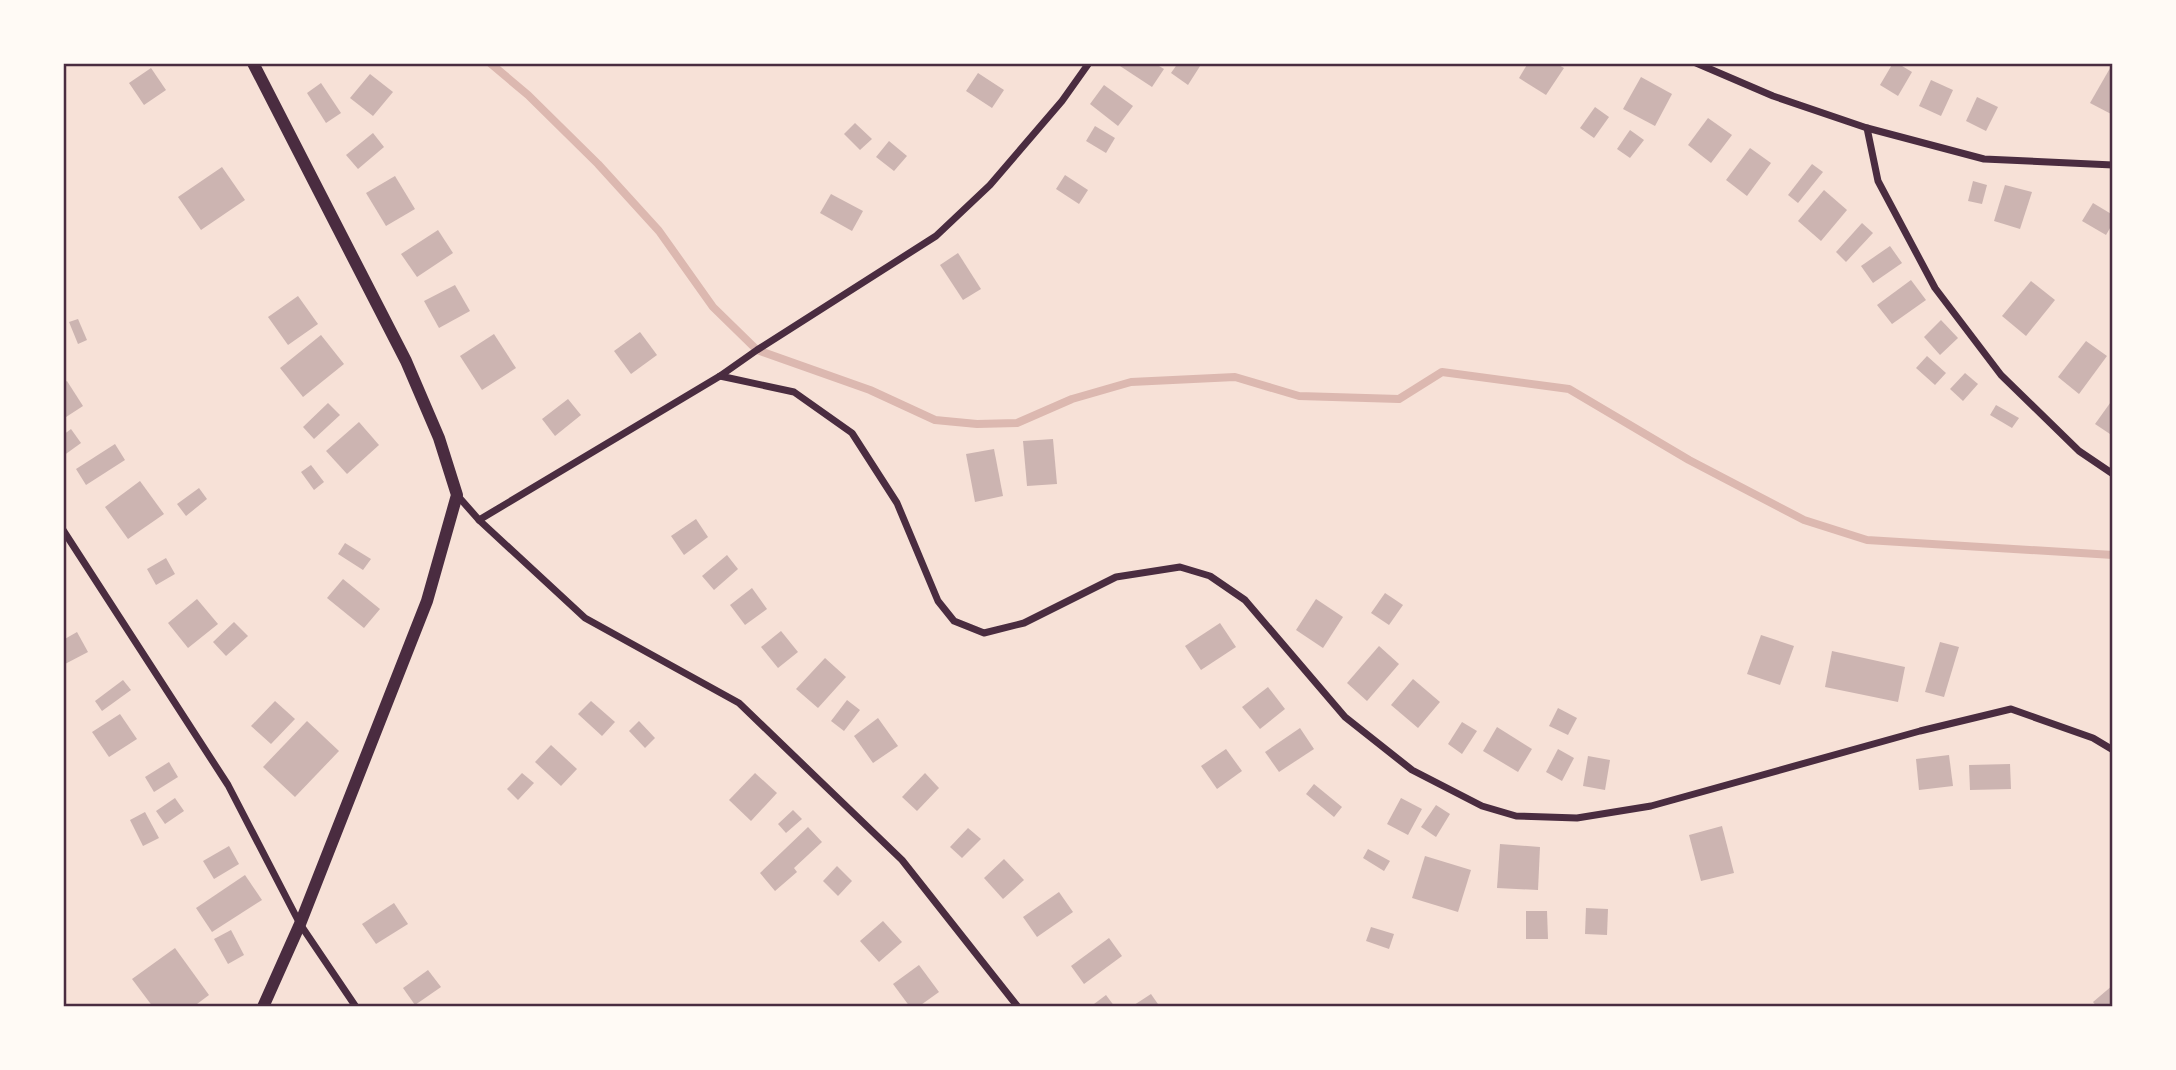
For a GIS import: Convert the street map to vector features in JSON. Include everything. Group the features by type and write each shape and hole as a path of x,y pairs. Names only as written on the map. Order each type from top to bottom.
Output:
{"street":[{"path":"253,63 406,361 439,438 457,495 479,520 585,618 739,703 902,860 1018,1007"},
{"path":"479,520 720,376 936,236 990,185 1062,101 1089,63"},
{"path":"1696,63 1773,96 1867,128 1984,159 2113,165"},
{"path":"1867,128 1878,181 1936,288 2001,375 2078,451 2113,474"},
{"path":"720,376 794,392 852,433 897,503 938,601 954,621 984,633 1024,623 1116,577 1180,567 1210,576 1245,600 1345,717 1412,770 1482,806 1516,816 1577,818 1651,806 1920,731 2011,709 2093,738 2113,750"},
{"path":"263,1007 300,924 428,601 457,495"},
{"path":"63,530 228,785 300,924 356,1007"}],"building":[{"path":"1122,63 1154,63 1164,69 1152,87 1120,66"},
{"path":"1178,63 1202,63 1188,85 1171,73"},
{"path":"1528,63 1555,63 1564,68 1546,95 1519,78"},
{"path":"1893,63 1912,72 1898,96 1880,85"},
{"path":"2113,63 2113,115 2090,103"},
{"path":"151,68 166,90 144,105 129,83"},
{"path":"978,73 1004,90 992,108 966,91"},
{"path":"370,74 393,92 373,116 350,98"},
{"path":"1641,77 1672,94 1655,126 1623,109"},
{"path":"1931,80 1953,90 1941,116 1919,106"},
{"path":"321,83 341,113 326,123 307,93"},
{"path":"1104,85 1133,106 1118,126 1090,104"},
{"path":"1977,97 1998,107 1986,131 1966,121"},
{"path":"1595,107 1609,117 1594,138 1580,128"},
{"path":"1708,118 1732,135 1711,163 1688,145"},
{"path":"855,123 872,139 860,150 844,134"},
{"path":"1095,126 1115,138 1106,153 1086,141"},
{"path":"1630,130 1644,140 1630,158 1617,149"},
{"path":"373,133 384,147 358,169 346,155"},
{"path":"889,141 907,156 894,171 876,157"},
{"path":"1750,148 1771,163 1747,196 1726,180"},
{"path":"1812,164 1823,172 1798,203 1788,195"},
{"path":"222,167 245,200 201,230 178,197"},
{"path":"1065,175 1088,190 1079,204 1056,189"},
{"path":"395,176 415,209 386,226 366,193"},
{"path":"1973,181 1987,185 1982,204 1968,201"},
{"path":"2005,185 2032,192 2020,229 1994,221"},
{"path":"1824,190 1847,210 1821,241 1798,221"},
{"path":"831,194 863,211 852,231 820,213"},
{"path":"2093,203 2113,215 2113,223 2106,235 2082,221"},
{"path":"1862,223 1873,233 1846,262 1836,252"},
{"path":"438,230 453,253 417,277 401,254"},
{"path":"1890,246 1902,263 1873,283 1861,266"},
{"path":"958,253 981,289 963,300 940,265"},
{"path":"1911,280 1926,300 1892,324 1877,305"},
{"path":"2031,281 2055,300 2026,336 2002,316"},
{"path":"455,285 470,311 439,328 424,301"},
{"path":"298,296 318,324 288,345 268,317"},
{"path":"78,319 87,340 78,344 69,322"},
{"path":"1941,320 1958,338 1940,355 1924,337"},
{"path":"640,332 657,355 631,374 614,351"},
{"path":"494,334 516,368 482,390 460,356"},
{"path":"321,335 344,364 303,397 280,368"},
{"path":"2086,341 2107,356 2079,394 2058,377"},
{"path":"1927,356 1946,373 1935,385 1916,368"},
{"path":"1965,373 1978,384 1963,401 1950,389"},
{"path":"67,381 83,406 63,419 63,383"},
{"path":"568,399 581,415 555,436 542,419"},
{"path":"2113,399 2113,436 2095,424"},
{"path":"328,403 340,415 314,439 303,427"},
{"path":"1996,405 2019,418 2012,428 1990,415"},
{"path":"359,422 379,445 347,474 326,451"},
{"path":"71,429 81,443 63,456 63,435"},
{"path":"1053,439 1057,484 1027,486 1023,441"},
{"path":"115,444 125,460 86,485 76,469"},
{"path":"994,449 1003,496 975,502 966,454"},
{"path":"311,465 324,482 314,490 301,472"},
{"path":"140,481 164,514 128,539 105,507"},
{"path":"199,488 207,499 186,516 177,504"},
{"path":"696,519 708,537 684,555 671,536"},
{"path":"345,543 371,559 363,570 338,554"},
{"path":"727,555 738,569 714,590 702,576"},
{"path":"166,558 175,574 156,585 147,569"},
{"path":"343,579 380,609 364,628 327,598"},
{"path":"752,588 767,609 745,625 730,605"},
{"path":"1385,593 1403,605 1389,625 1371,613"},
{"path":"197,599 218,624 188,648 168,623"},
{"path":"1316,599 1343,617 1323,648 1296,630"},
{"path":"234,622 248,636 226,656 213,642"},
{"path":"1220,623 1236,647 1201,670 1185,646"},
{"path":"781,631 798,652 778,668 761,647"},
{"path":"77,632 88,652 65,664 63,640"},
{"path":"1761,635 1794,646 1780,685 1747,674"},
{"path":"1940,642 1959,647 1944,697 1925,692"},
{"path":"1379,646 1399,664 1367,701 1347,683"},
{"path":"1832,651 1905,667 1898,702 1825,687"},
{"path":"825,658 846,677 818,708 796,689"},
{"path":"1413,679 1440,702 1418,728 1391,705"},
{"path":"123,680 131,690 102,711 95,701"},
{"path":"1268,687 1285,709 1260,729 1242,707"},
{"path":"847,700 860,710 844,731 831,721"},
{"path":"275,701 295,719 271,744 251,726"},
{"path":"591,701 615,722 602,736 578,714"},
{"path":"1558,708 1577,718 1568,735 1549,726"},
{"path":"120,714 137,739 109,757 92,732"},
{"path":"878,718 898,746 873,763 854,736"},
{"path":"307,721 339,751 295,797 263,767"},
{"path":"639,721 655,738 645,748 629,731"},
{"path":"1462,722 1477,731 1462,754 1448,744"},
{"path":"1497,727 1532,749 1518,772 1483,751"},
{"path":"1300,728 1314,749 1279,772 1265,752"},
{"path":"551,745 577,769 561,786 535,762"},
{"path":"1226,749 1242,771 1217,789 1201,766"},
{"path":"1558,749 1574,758 1562,781 1546,772"},
{"path":"1949,755 1953,786 1919,790 1916,759"},
{"path":"1588,756 1610,760 1605,790 1583,786"},
{"path":"169,762 178,777 154,792 145,777"},
{"path":"2010,764 2011,789 1970,790 1969,765"},
{"path":"522,773 534,783 518,800 507,789"},
{"path":"755,773 777,793 751,821 729,800"},
{"path":"925,773 939,788 917,811 902,797"},
{"path":"1314,784 1342,807 1334,817 1306,794"},
{"path":"175,798 184,811 165,824 156,811"},
{"path":"1401,798 1422,809 1408,835 1387,824"},
{"path":"1436,805 1450,814 1436,837 1421,827"},
{"path":"793,810 802,819 786,833 778,824"},
{"path":"145,812 159,838 143,846 130,820"},
{"path":"1722,826 1734,873 1701,881 1689,835"},
{"path":"808,827 822,842 794,868 797,872 775,891 760,873"},
{"path":"968,828 981,839 962,858 950,847"},
{"path":"1500,844 1540,847 1538,890 1497,888"},
{"path":"229,846 239,864 214,879 203,861"},
{"path":"1368,849 1390,861 1384,871 1363,858"},
{"path":"1425,856 1471,870 1458,912 1412,898"},
{"path":"1004,859 1024,880 1003,899 984,878"},
{"path":"837,866 852,881 838,896 823,881"},
{"path":"245,875 262,900 212,932 196,908"},
{"path":"1059,892 1073,912 1037,937 1023,917"},
{"path":"394,903 408,924 376,944 362,924"},
{"path":"1586,908 1608,909 1607,935 1585,934"},
{"path":"1526,911 1547,911 1548,939 1526,939"},
{"path":"883,921 902,942 879,962 860,941"},
{"path":"1371,927 1394,934 1389,949 1366,941"},
{"path":"231,930 244,955 228,964 214,939"},
{"path":"1109,938 1122,956 1084,984 1071,966"},
{"path":"175,948 209,995 193,1007 153,1007 132,979"},
{"path":"919,965 939,992 918,1007 910,1007 893,984"},
{"path":"428,970 441,987 415,1005 403,988"},
{"path":"2113,985 2113,1007 2097,1007 2093,1002"},
{"path":"1151,994 1160,1007 1131,1007"},
{"path":"1106,995 1115,1007 1090,1007"}],"waterway":[{"path":"490,63 528,95 598,164 659,231 713,307 757,350 870,390 935,420 977,424 1017,423 1072,399 1131,382 1235,377 1299,396 1399,399 1442,372 1569,389 1689,460 1804,520 1867,540 2113,555"}]}
